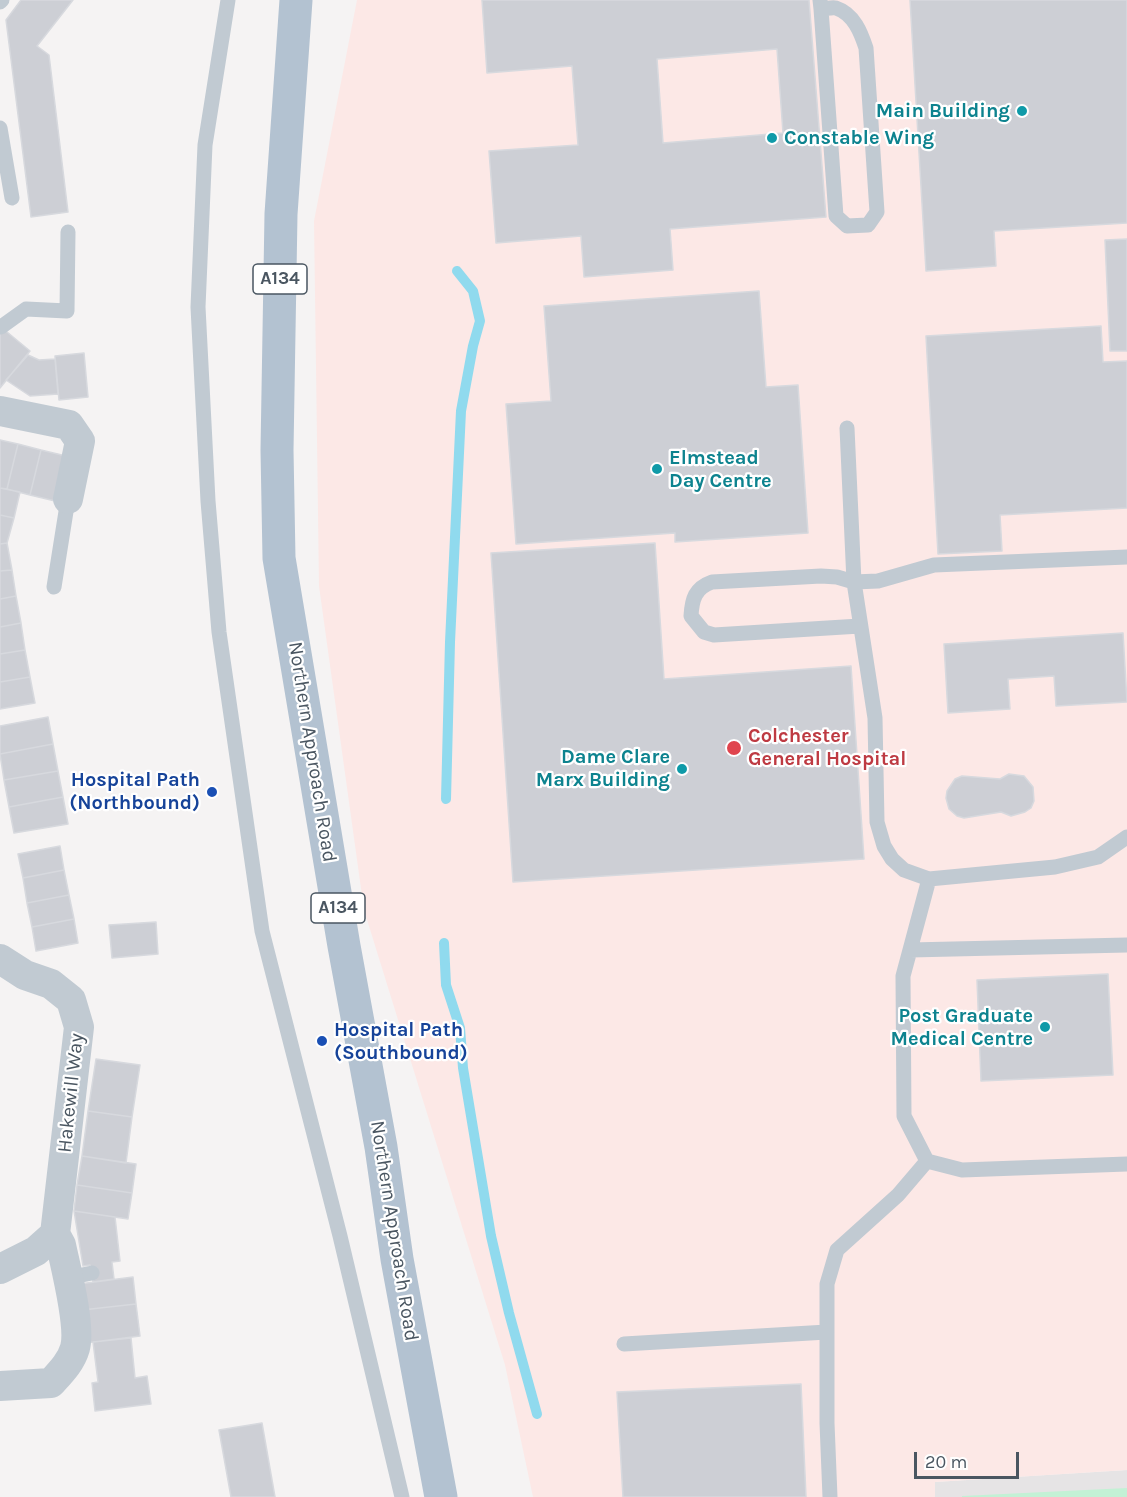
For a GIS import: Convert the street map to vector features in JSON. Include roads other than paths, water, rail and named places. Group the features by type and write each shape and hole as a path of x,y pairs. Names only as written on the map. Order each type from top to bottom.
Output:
{"main road":[{"name":"Northern Approach Road","path":"296,0 281,214 277,450 279,558 344,946 381,1147 397,1259 441,1497"}],"street":[{"path":"0,411 69,425 80,441 68,499"},
{"name":"Hakewill Way","path":"0,959 25,975 51,984 71,1000 79,1027 56,1234 80,1276 75,1347 66,1366 51,1383 0,1386"},
{"path":"0,1269 36,1251 56,1234"}],"lane":[{"path":"228,0 205,145 198,307 208,501 219,632 262,931 340,1236 402,1497"},
{"path":"821,4 836,8 851,18 861,32 866,48 877,212 868,225 847,226 836,216 821,4"},
{"path":"0,128 12,198"},
{"path":"1,327 26,309 66,311 68,232"},
{"path":"847,428 854,582 875,718 877,822 884,846 892,860 904,870 928,879 1055,867 1098,857 1127,837"},
{"path":"54,587 68,499"},
{"path":"860,626 714,635 704,632 691,616 693,597 704,584 712,582 821,576 837,577 854,582 878,581 934,565 1127,556"},
{"path":"928,879 903,976 904,1116 927,1161 962,1170 1127,1164"},
{"path":"910,950 1127,945"},
{"path":"830,1497 827,1284 837,1250 898,1195 927,1161"},
{"path":"624,1344 827,1332"}],"waterway":[{"path":"446,799 450,642 461,411 480,321 473,291 457,271"},
{"path":"444,943 446,985 460,1028 463,1068 491,1236 509,1313 537,1414"}],"place":[{"name":"Main Building","path":"1022,111"},
{"name":"Constable Wing","path":"772,138"},
{"name":"Elmstead Day Centre","path":"657,469"},
{"name":"Colchester General Hospital","path":"734,748"},
{"name":"Dame Clare Marx Building","path":"682,769"},
{"name":"Hospital Path (Northbound)","path":"212,792"},
{"name":"Post Graduate Medical Centre","path":"1045,1027"},
{"name":"Hospital Path (Southbound)","path":"322,1041"}]}
